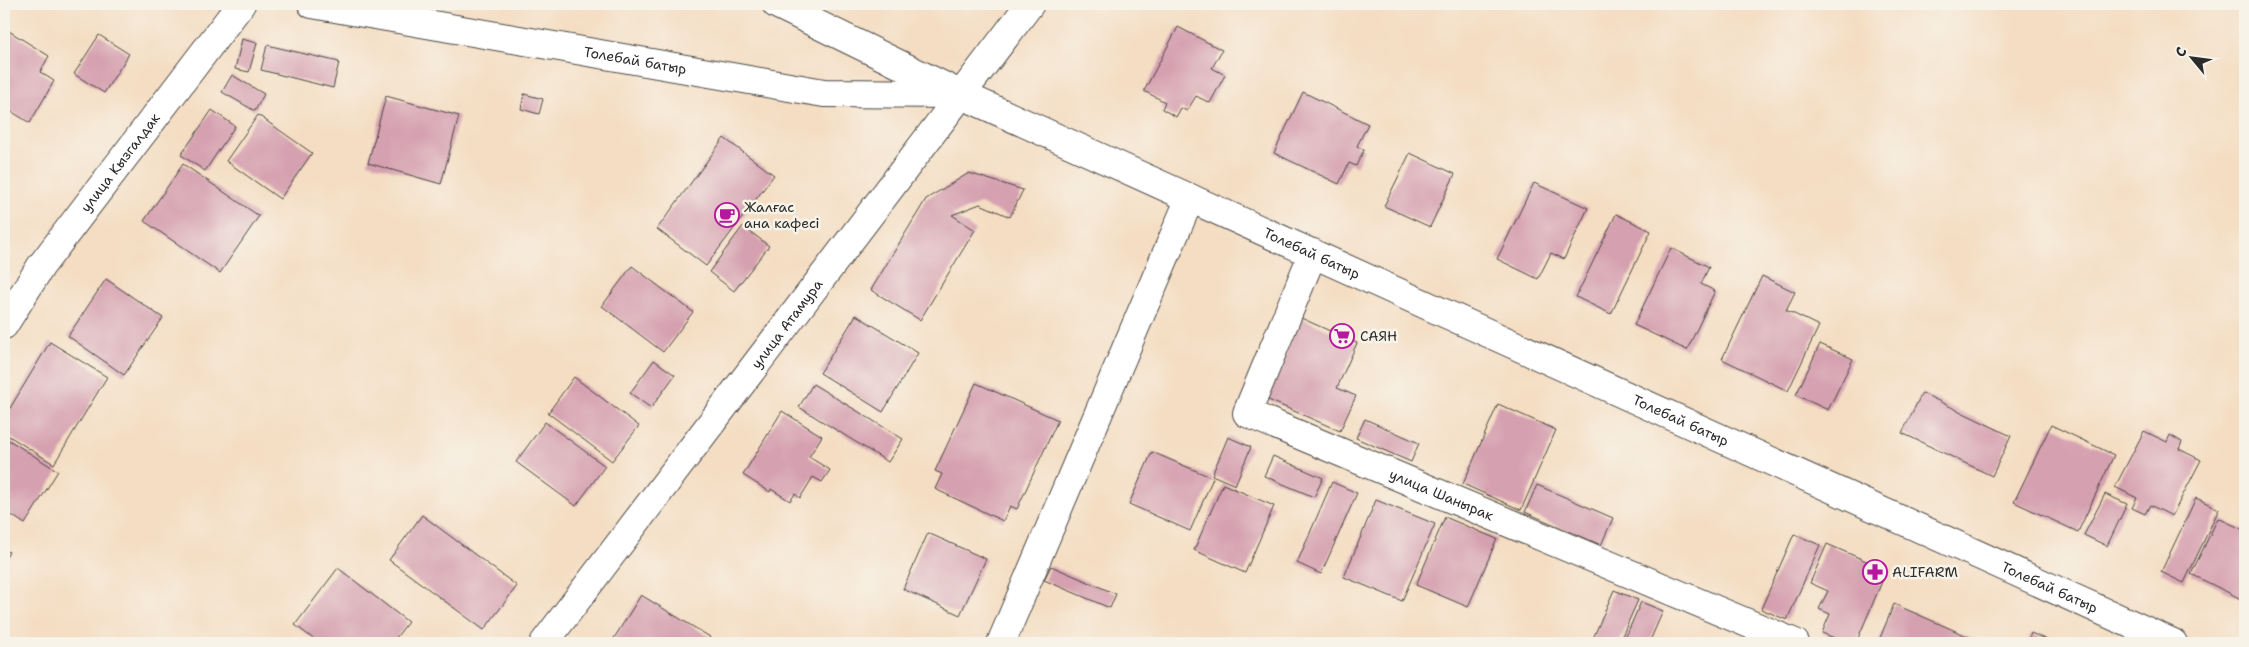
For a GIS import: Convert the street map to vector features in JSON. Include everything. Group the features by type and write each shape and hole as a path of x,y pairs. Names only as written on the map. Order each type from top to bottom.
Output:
{"street":[{"name":"улица Кызгалдак","path":"4,325 41,266 241,4"},
{"name":"Толебай батыр","path":"312,4 824,93 960,94"},
{"name":"Толебай батыр","path":"776,4 960,94 2162,641"},
{"name":"улица Атамура","path":"544,643 1030,4"},
{"path":"1001,643 1190,198"},
{"name":"улица Шанырак","path":"1313,253 1246,413 1795,643"}],"building":[{"path":"1178,27 1222,50 1212,68 1225,75 1210,103 1196,96 1187,111 1181,108 1176,117 1162,109 1165,102 1144,91"},
{"path":"4,28 49,56 40,72 54,81 30,123 4,107"},
{"path":"99,35 129,54 104,93 74,74"},
{"path":"242,39 257,43 249,72 235,69"},
{"path":"267,45 339,62 333,88 261,70"},
{"path":"232,75 264,94 255,111 222,92"},
{"path":"1303,92 1368,124 1357,146 1364,150 1356,166 1349,163 1339,184 1274,153"},
{"path":"524,94 543,99 539,114 521,109"},
{"path":"386,96 459,116 441,184 368,163"},
{"path":"212,110 235,126 205,171 181,155"},
{"path":"258,115 312,153 280,199 226,161"},
{"path":"724,138 774,175 706,266 657,229"},
{"path":"1410,153 1455,174 1430,227 1384,206"},
{"path":"183,164 259,216 220,273 144,221"},
{"path":"969,173 1023,190 1010,217 980,204 952,215 975,230 920,320 871,290 926,199"},
{"path":"1534,183 1588,208 1564,259 1551,253 1538,279 1497,259"},
{"path":"1616,214 1651,231 1611,314 1576,297"},
{"path":"743,226 769,246 734,291 709,272"},
{"path":"1671,248 1709,267 1701,284 1715,291 1687,350 1634,325"},
{"path":"632,266 693,312 663,352 602,306"},
{"path":"1762,276 1795,292 1786,310 1819,326 1788,391 1722,359"},
{"path":"106,279 163,318 124,375 68,336"},
{"path":"856,315 918,353 883,412 820,373"},
{"path":"1301,318 1357,343 1337,388 1356,396 1340,431 1266,399"},
{"path":"50,342 107,377 54,464 4,433 4,418"},
{"path":"1820,344 1853,359 1828,410 1796,395"},
{"path":"654,360 675,375 651,408 630,393"},
{"path":"574,377 639,426 612,461 548,413"},
{"path":"976,383 1058,420 1017,509 1010,506 1003,521 935,489 942,474 935,471"},
{"path":"813,384 903,439 888,462 799,407"},
{"path":"1922,393 2011,436 1992,476 1902,433"},
{"path":"1498,404 1556,430 1521,510 1463,484"},
{"path":"782,411 822,436 809,457 830,470 822,482 813,477 800,498 795,494 790,501 771,489 770,492 743,475"},
{"path":"1365,419 1419,443 1411,462 1356,438"},
{"path":"545,422 605,466 576,506 516,462"},
{"path":"2051,425 2114,455 2078,532 2014,502"},
{"path":"2144,431 2167,442 2170,435 2182,442 2179,449 2201,460 2172,516 2150,505 2145,514 2132,508 2137,498 2115,487"},
{"path":"4,437 58,471 25,524 4,510"},
{"path":"1228,437 1251,447 1235,485 1212,475"},
{"path":"1152,452 1213,478 1190,531 1129,504"},
{"path":"1273,456 1323,478 1314,497 1264,476"},
{"path":"1332,482 1357,493 1321,574 1297,563"},
{"path":"1223,484 1274,506 1245,573 1194,550"},
{"path":"1537,485 1613,518 1601,545 1525,512"},
{"path":"2105,494 2127,504 2107,546 2084,535"},
{"path":"2196,498 2219,509 2184,583 2161,572"},
{"path":"1376,500 1435,524 1402,601 1344,577"},
{"path":"422,515 517,586 484,630 389,560"},
{"path":"1445,517 1497,539 1468,607 1416,585"},
{"path":"2218,518 2244,530 2245,528 2245,601 2191,574"},
{"path":"928,533 986,559 960,615 903,589"},
{"path":"1794,534 1820,545 1787,620 1761,609"},
{"path":"1827,544 1887,570 1856,643 1847,643 1822,633 1830,614 1819,609 1828,591 1810,583"},
{"path":"4,550 9,552 4,561"},
{"path":"1051,566 1116,594 1110,608 1044,580"},
{"path":"338,568 408,622 392,643 319,643 295,625"},
{"path":"1614,590 1638,600 1619,643 1591,643"},
{"path":"641,595 710,637 706,643 611,643"},
{"path":"1641,602 1663,611 1649,643 1623,643"},
{"path":"1894,604 1983,643 1878,643"},
{"path":"2031,633 2054,643 2027,643"},
{"path":"796,639 806,643 794,643"}],"place":[{"name":"Жалғас ана кафесі","path":"727,215"},
{"name":"САЯН","path":"1342,336"},
{"name":"ALIFARM","path":"1875,572"}]}
